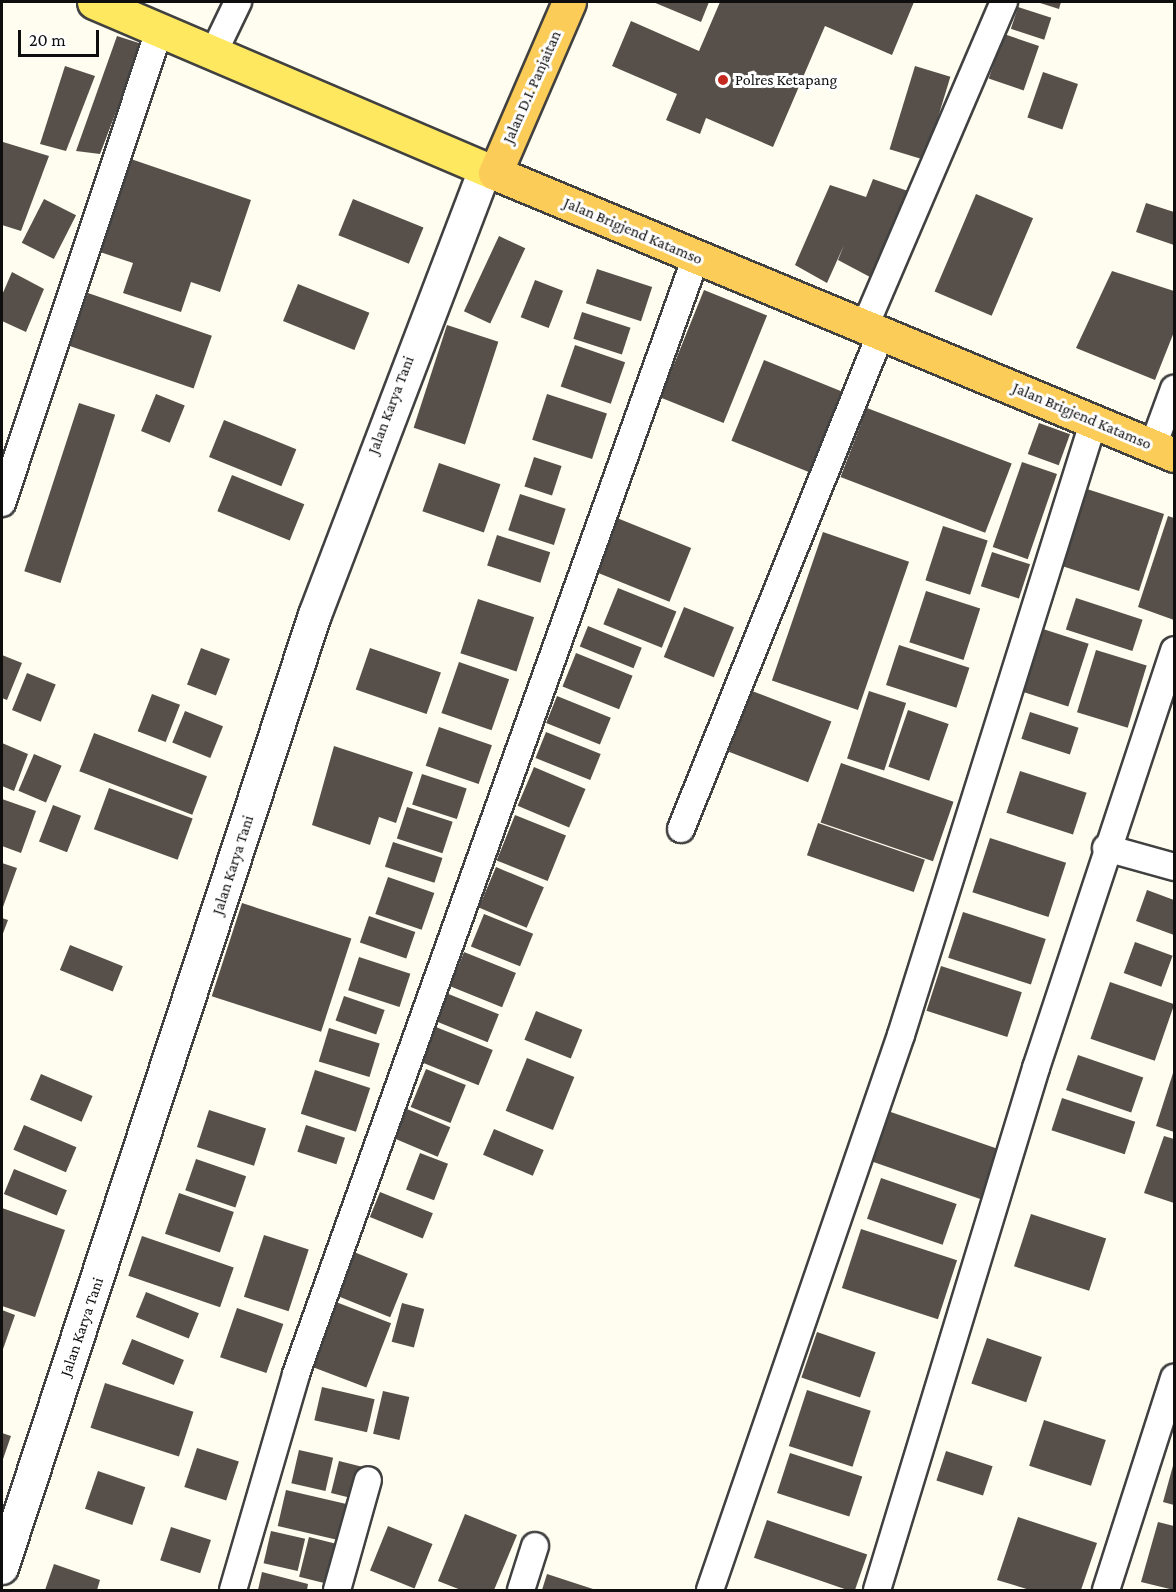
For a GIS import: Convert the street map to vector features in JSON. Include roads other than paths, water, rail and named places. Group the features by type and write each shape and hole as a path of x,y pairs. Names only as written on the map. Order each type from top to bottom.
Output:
{"highway":[{"name":"Jalan D.I. Panjaitan","path":"490,171 569,2"},
{"name":"Jalan Brigjend Katamso","path":"490,171 1164,451"}],"main road":[{"name":"Jalan Brigjend Katamso","path":"94,2 490,171"}],"street":[{"path":"213,54 238,2"},
{"path":"681,829 873,330 1004,2"},
{"path":"2,503 159,30"},
{"name":"Jalan Karya Tani","path":"2,1568 315,615 490,171"},
{"path":"233,1590 296,1374 696,257"},
{"path":"1164,451 1174,389"},
{"path":"710,1590 901,1035 1094,420"},
{"path":"877,1590 1106,848 1174,650"},
{"path":"1106,848 1174,867"},
{"path":"1107,1590 1174,1378"},
{"path":"337,1590 368,1480"},
{"path":"521,1590 535,1546"}],"place":[{"name":"Polres Ketapang","path":"723,80"}]}
